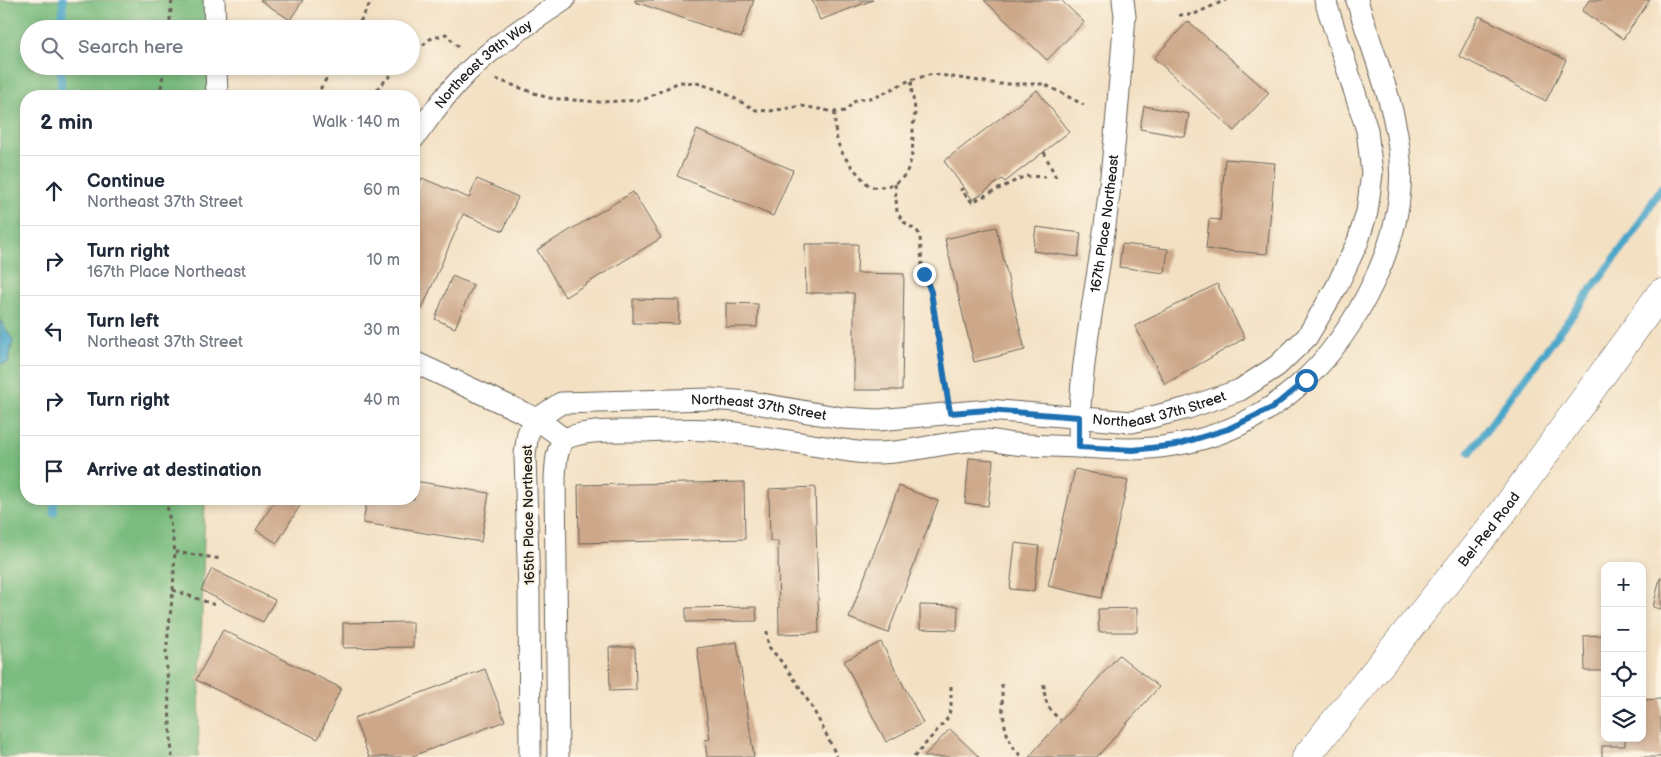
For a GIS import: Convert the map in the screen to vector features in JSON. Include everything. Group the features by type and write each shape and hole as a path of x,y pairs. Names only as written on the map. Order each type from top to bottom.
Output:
{"main road":[{"name":"Bel-Red Road","path":"1306,757 1503,512 1661,293"}],"street":[{"path":"214,0 215,20"},
{"name":"Northeast 39th Way","path":"420,130 457,83 503,42 564,0"},
{"name":"167th Place Northeast","path":"1079,447 1079,417 1106,222 1126,16 1123,0"},
{"name":"Northeast 37th Street","path":"538,419 562,403 710,399 750,402 842,418 878,420 988,410 1132,422 1188,408 1240,390 1277,366 1307,336 1337,286 1358,241 1367,212 1372,174 1367,130 1324,0"},
{"name":"Northeast 37th Street","path":"570,436 707,430 788,439 859,452 886,452 982,440 1016,444 1142,449 1176,445 1228,429 1272,408 1306,380 1340,343 1365,301 1380,267 1396,221 1400,187 1398,143 1391,102 1357,0"},
{"path":"216,75 217,90"},
{"path":"420,365 538,419 570,436"},
{"path":"707,430 710,399"},
{"path":"1016,444 1022,413"},
{"name":"165th Place Northeast","path":"530,750 529,595 525,454 528,433 538,419"},
{"name":"165th Place Northeast","path":"558,750 555,478 556,457 559,446 570,436"},
{"path":"530,750 558,750"}],"path":[{"path":"170,20 172,0"},
{"path":"361,20 372,0"},
{"path":"1179,15 1192,15 1226,0"},
{"path":"420,48 430,39 446,34 462,51"},
{"path":"493,78 548,98 599,102 643,100 679,82 697,83 719,90 756,110 770,111 802,106 834,112 845,111 856,100 876,97 912,79 932,74 1005,84 1036,82 1056,88 1084,105"},
{"path":"161,90 163,75"},
{"path":"320,90 329,75"},
{"path":"377,90 391,75"},
{"path":"834,112 835,140 842,155 870,187 885,188 895,184 909,170 914,152 915,109 910,93 912,79"},
{"path":"1044,152 1056,178"},
{"path":"964,188 961,190 972,202 1024,176 1046,177"},
{"path":"895,184 897,213 904,222 918,232 920,237 922,265 931,292 950,413"},
{"path":"167,505 174,552 173,590 166,653 172,757"},
{"path":"174,552 222,560"},
{"path":"173,590 215,605"},
{"path":"767,631 768,646 793,676 822,723 837,757"},
{"path":"914,757 947,719 951,708 951,684"},
{"path":"1002,684 1008,737 1017,753 1023,757"},
{"path":"1044,684 1044,699 1051,711 1060,720"}],"green space":[{"path":"0,0 209,0 209,20 20,20 20,75 209,75 209,90 20,90 20,505 205,505 198,757 0,757"}],"water":[{"path":"0,320 13,340 8,363 0,364"}],"building":[{"path":"260,0 303,0 290,20"},
{"path":"635,0 754,0 741,38 635,2"},
{"path":"812,0 873,0 820,20"},
{"path":"984,0 1061,0 1084,22 1047,60"},
{"path":"1589,0 1650,0 1623,39 1582,11"},
{"path":"1479,16 1566,60 1546,101 1459,56"},
{"path":"1188,21 1269,93 1234,131 1154,58"},
{"path":"1037,90 1069,132 1005,182 1002,179 973,200 944,161"},
{"path":"1144,106 1189,114 1185,137 1140,129"},
{"path":"697,130 793,170 773,216 677,176"},
{"path":"1225,159 1275,163 1267,254 1206,249 1209,219 1220,220"},
{"path":"422,178 469,198 477,179 518,197 503,231 463,214 422,309 420,308 420,182"},
{"path":"633,192 661,238 565,297 537,250"},
{"path":"996,227 1025,350 974,362 945,239"},
{"path":"1036,227 1081,233 1078,257 1033,251"},
{"path":"805,244 858,244 857,273 904,274 902,390 854,390 854,293 806,293"},
{"path":"1122,244 1168,249 1165,273 1119,267"},
{"path":"452,276 473,285 455,328 435,319"},
{"path":"1217,284 1245,338 1165,384 1135,326"},
{"path":"633,299 679,300 679,324 633,323"},
{"path":"726,303 758,304 757,327 726,327"},
{"path":"969,458 993,460 988,506 965,503"},
{"path":"1075,469 1128,481 1101,598 1048,586"},
{"path":"420,482 489,493 481,542 363,523 366,505 420,505"},
{"path":"744,482 745,539 579,543 578,485"},
{"path":"899,486 938,501 888,633 849,618"},
{"path":"815,487 819,633 779,634 778,541 770,541 769,489"},
{"path":"272,505 300,505 277,543 256,530"},
{"path":"1015,543 1039,546 1034,591 1010,589"},
{"path":"212,569 275,600 263,622 201,590"},
{"path":"1661,578 1661,609 1653,607"},
{"path":"920,605 958,606 957,630 920,629"},
{"path":"756,607 757,621 686,622 686,608"},
{"path":"1137,608 1137,632 1099,632 1098,609"},
{"path":"413,622 413,647 343,648 343,623"},
{"path":"223,630 341,688 318,739 196,680"},
{"path":"1601,635 1601,671 1585,671 1584,636"},
{"path":"737,642 754,757 707,757 705,740 710,739 697,648"},
{"path":"881,642 923,723 886,742 844,661"},
{"path":"609,647 635,647 636,690 610,691"},
{"path":"1119,655 1159,687 1097,757 1029,757"},
{"path":"485,669 505,721 410,757 369,757 354,718"},
{"path":"1661,699 1661,757 1602,757 1602,746 1625,746 1625,742 1646,742 1646,700"},
{"path":"950,729 979,757 923,757"}],"waterway":[{"path":"62,20 63,0"},
{"path":"61,75 61,90"},
{"path":"1470,452 1635,231 1661,188"},
{"path":"54,505 54,512"}],"route":[{"path":"924,274 931,292 933,317 950,413 988,410 1079,417 1079,447 1133,450 1176,445 1228,429 1272,408 1306,380"}]}
